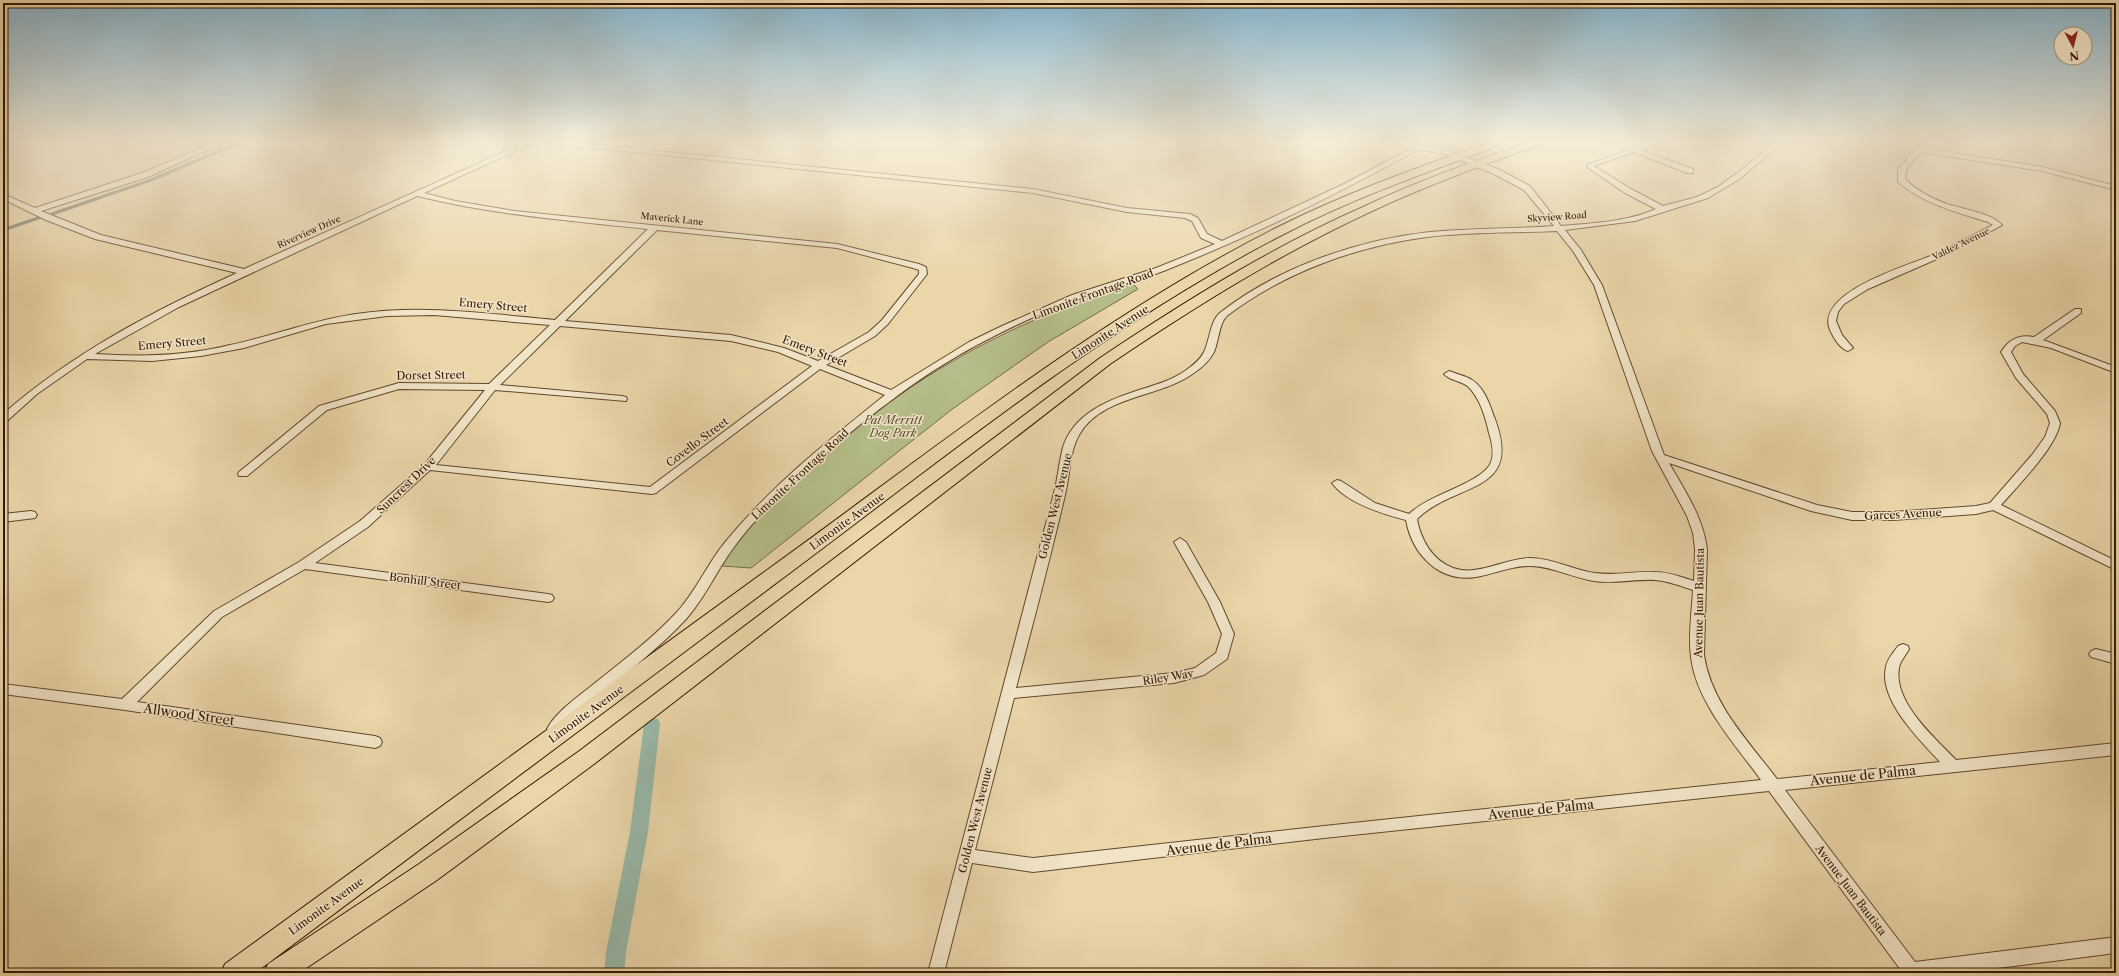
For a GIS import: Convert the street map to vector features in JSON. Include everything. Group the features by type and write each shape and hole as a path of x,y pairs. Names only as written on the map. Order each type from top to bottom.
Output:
{"main road":[{"name":"Limonite Avenue","path":"234,973 984,420 1107,332 1191,280 1277,233 1378,187"},
{"name":"Limonite Avenue","path":"277,973 428,872 586,758 1079,381 1163,322 1215,289 1315,234 1419,187"}],"street":[{"path":"41,215 115,187"},
{"name":"Riverview Drive","path":"3,419 38,389 87,356 160,313 434,187"},
{"path":"989,187 1033,191 1127,210 1187,216 1195,220 1204,236 1222,244"},
{"name":"Limonite Frontage Road","path":"525,759 570,711 654,642 682,615 700,592 730,544 771,497 828,446 892,394 972,344 1031,316 1076,297 1176,263 1222,244 1346,187"},
{"name":"Avenue Juan Bautista","path":"1524,187 1560,228 1587,263 1598,285 1640,405 1661,457 1697,525 1701,549 1697,655 1699,668 1715,707 1912,972"},
{"path":"1621,187 1663,208"},
{"name":"Skyview Road","path":"1410,237 1458,232 1560,228 1625,220 1646,215 1663,208 1688,203 1712,193 1721,187"},
{"name":"Valdez Avenue","path":"1848,348 1840,341 1834,331 1832,320 1833,311 1842,302 1868,286 1935,257 1998,225 1991,220 1941,204 1908,187"},
{"name":"Maverick Lane","path":"418,194 469,206 514,213 837,246 908,263 923,269"},
{"path":"3,196 41,215 98,237 246,272"},
{"name":"Suncrest Drive","path":"125,705 218,614 303,565 364,524 428,466 492,387 655,227"},
{"name":"Golden West Avenue","path":"936,973 1060,493 1070,446 1074,435 1081,424 1104,406 1161,387 1193,370 1210,351 1217,324 1222,315 1288,276 1340,253 1410,237"},
{"name":"Covello Street","path":"428,466 652,491 819,365 872,334 885,322 923,274 923,269"},
{"path":"2036,340 2078,311"},
{"name":"Emery Street","path":"87,356 137,359 190,355 244,344 336,320 391,312 434,312 731,338 781,350 892,394"},
{"path":"2116,370 2036,340 2019,340 2009,345 2006,352 2016,372 2030,391 2055,419 2054,427 2047,440 2017,481 1994,506 2116,566"},
{"path":"1411,518 1418,510 1432,501 1481,478 1495,466 1498,453 1493,426 1484,401 1471,383 1449,374"},
{"name":"Dorset Street","path":"243,474 323,408 399,386 492,387 622,399"},
{"name":"Garces Avenue","path":"1661,457 1815,508 1852,516 1893,516 1976,510 1994,506"},
{"path":"1337,483 1358,500 1375,508 1411,518"},
{"path":"3,518 31,515"},
{"path":"1411,518 1413,530 1419,544 1431,559 1442,568 1457,573 1474,574 1514,563 1533,562 1556,566 1592,577 1612,579 1655,576 1699,587"},
{"name":"Riley Way","path":"1007,694 1174,678 1199,672 1222,656 1228,634 1214,602 1180,542"},
{"name":"Bonhill Street","path":"303,565 548,598"},
{"path":"1903,649 1892,666 1892,680 1895,694 1915,724 1952,766"},
{"path":"2096,654 2116,659"},
{"name":"Allwood Street","path":"3,689 125,705 376,742"},
{"name":"Avenue de Palma","path":"967,856 1033,865 1324,832 2116,748"},
{"path":"1912,972 2116,946"}],"green space":[{"name":"Pat Merritt Dog Park","path":"1132,283 1138,289 1048,342 951,410 751,568 722,566 738,541 748,529 802,475 872,415 912,387 941,368 1002,335 1066,307"}],"waterway":[{"path":"52,214 132,187"},
{"path":"3,230 41,217"},
{"path":"614,973 616,952 639,832 652,724"}]}
